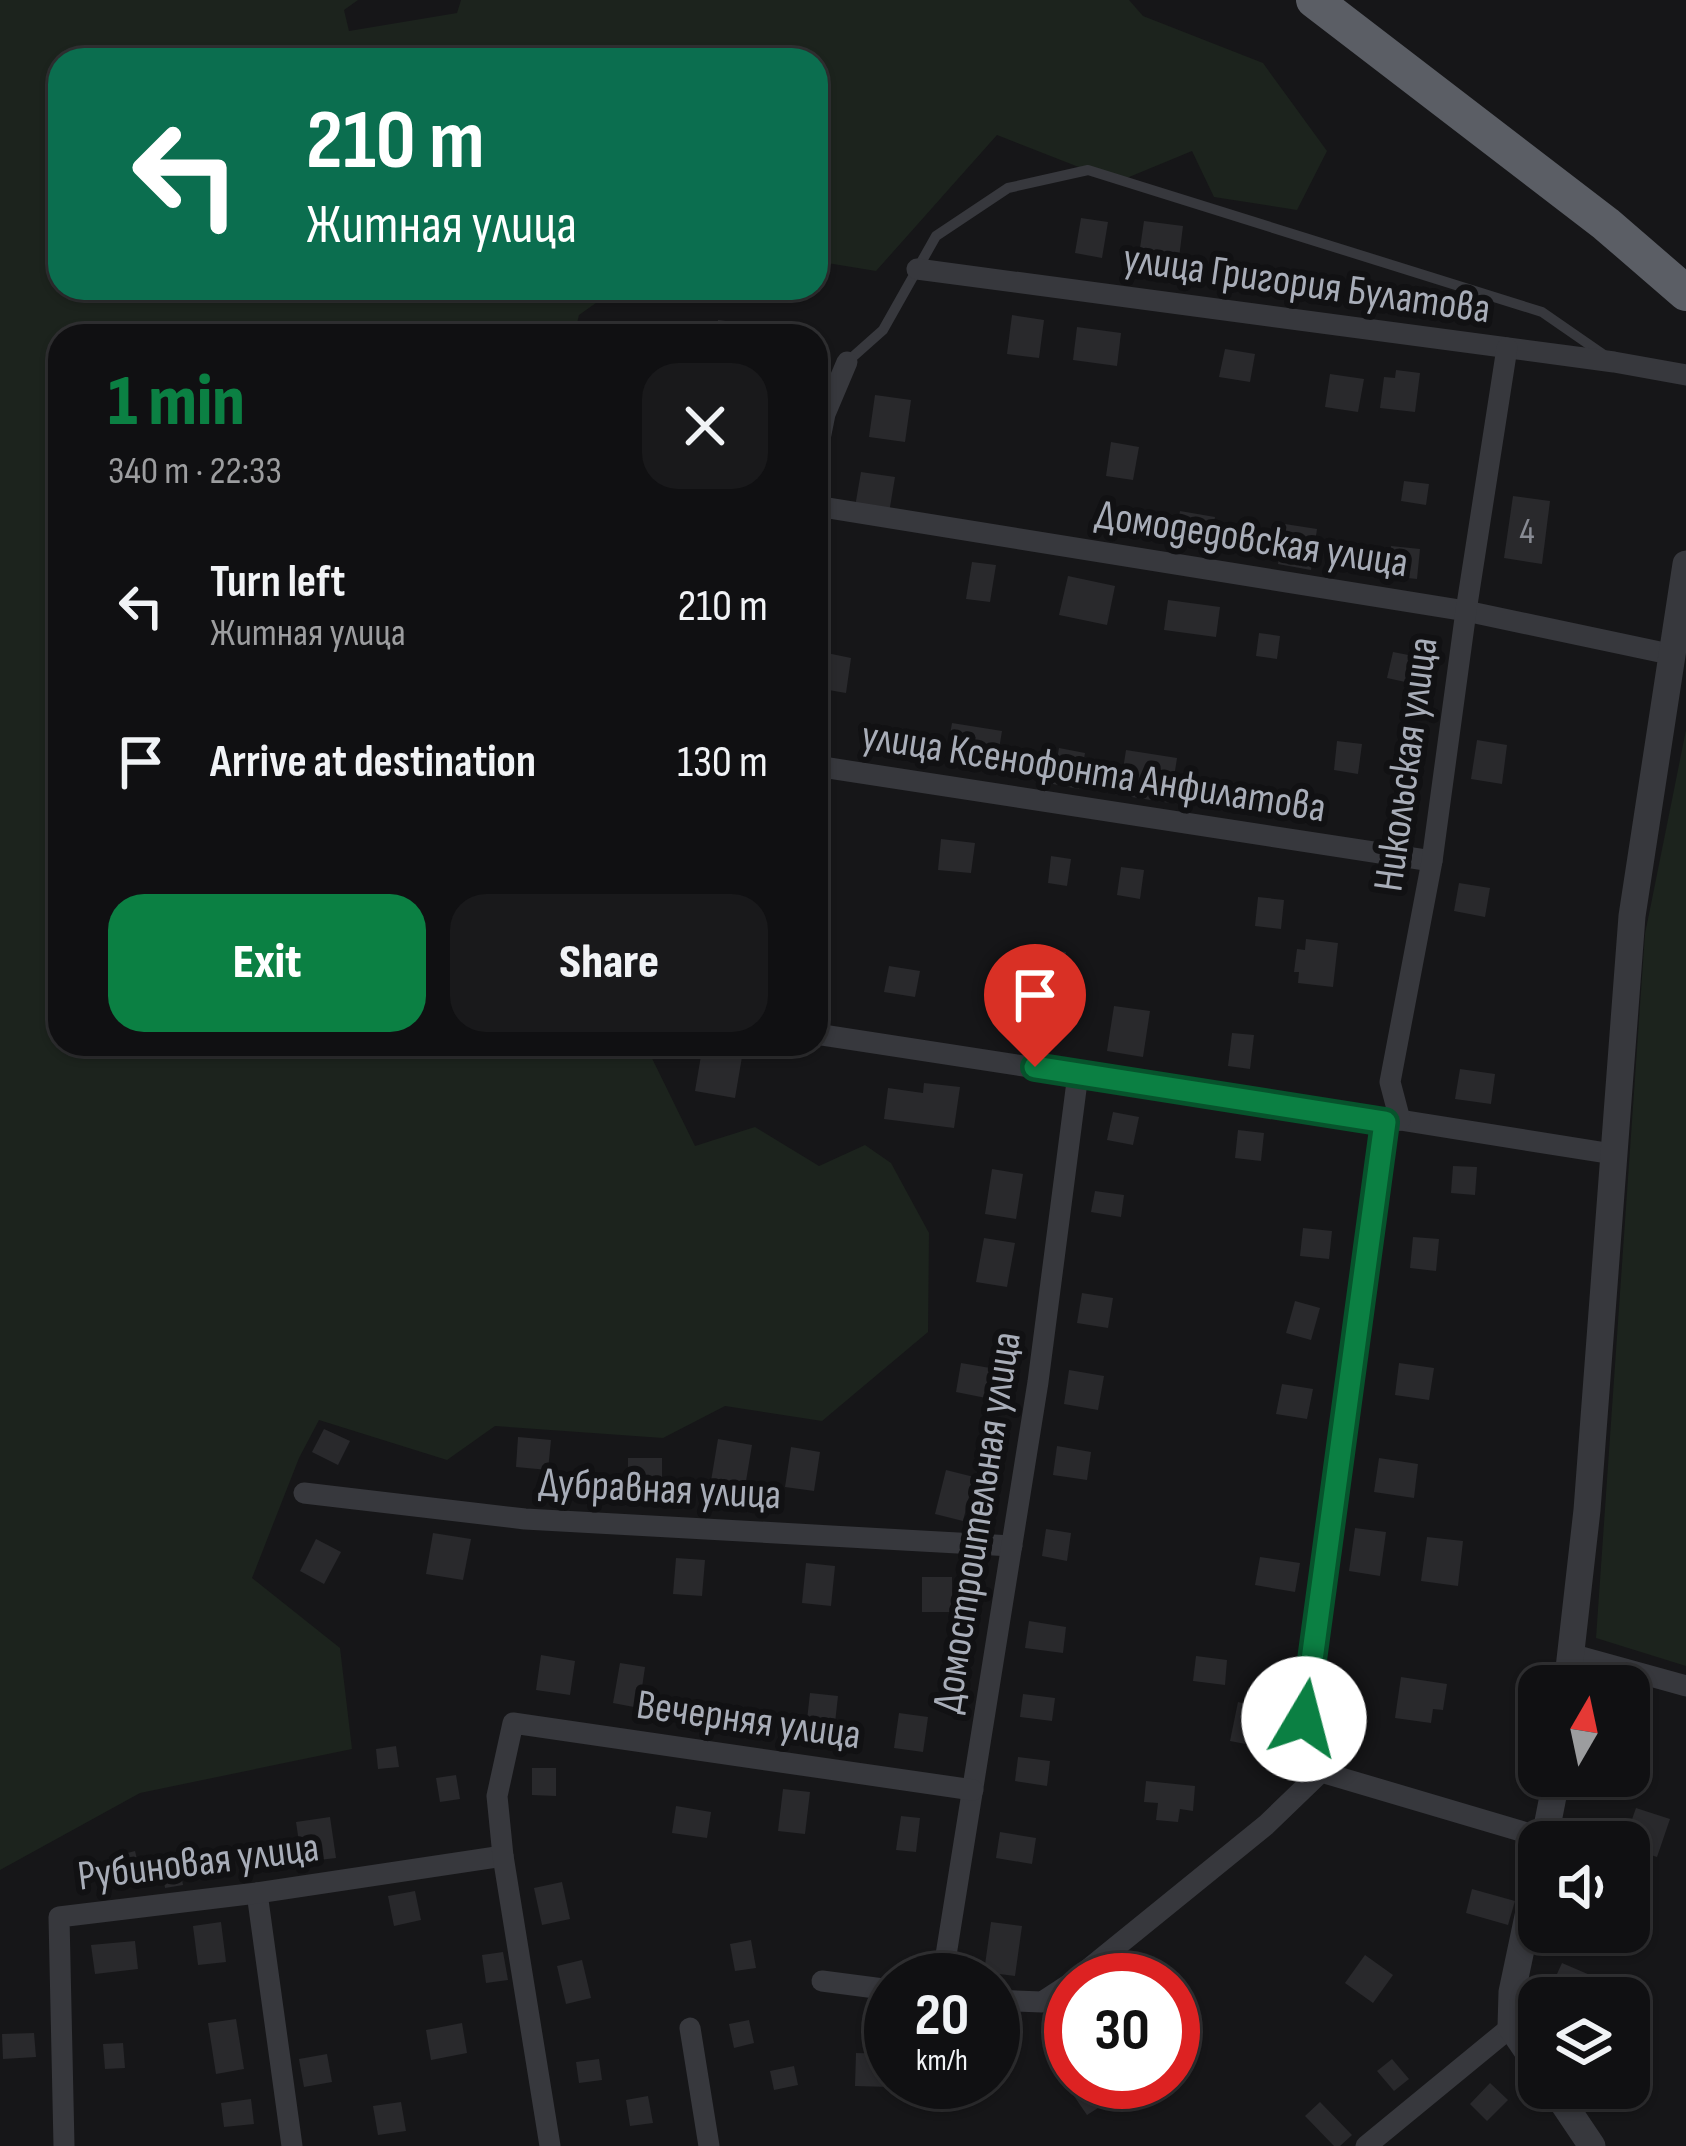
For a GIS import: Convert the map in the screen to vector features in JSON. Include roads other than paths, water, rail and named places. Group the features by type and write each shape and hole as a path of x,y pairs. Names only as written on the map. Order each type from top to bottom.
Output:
{"highway":[{"path":"1314,0 1606,224 1686,293"}],"street":[{"name":"улица Григория Булатова","path":"917,269 1686,375"},
{"name":"Никольская улица","path":"1321,1772 1304,1719 1392,1121 1390,1082 1432,861 1508,348"},
{"path":"828,407 847,362"},
{"name":"Домодедовская улица","path":"828,508 1466,611 1674,655"},
{"path":"1569,1665 1587,1510 1632,916 1686,563"},
{"name":"улица Ксенофонта Анфилатова","path":"828,768 1432,861"},
{"path":"828,1036 1613,1154"},
{"name":"Домостроительная улица","path":"946,1953 1038,1382 1078,1074"},
{"name":"Дубравная улица","path":"304,1493 525,1519 1012,1546"},
{"path":"1570,1654 1686,1686"},
{"name":"Вечерняя улица","path":"503,1856 496,1796 513,1723 973,1790"},
{"path":"1108,1953 1266,1825 1321,1772 1518,1840"},
{"path":"503,1856 550,2146"},
{"name":"Рубиновая улица","path":"64,2146 58,1917 503,1856"},
{"path":"256,1893 292,2146"},
{"path":"1518,2036 1511,2026 1520,1953"},
{"path":"822,1982 864,1987"},
{"path":"1366,2146 1511,2026"},
{"path":"689,2028 709,2146"},
{"path":"1566,2109 1592,2146"}],"lane":[{"path":"847,362 883,330 936,236 1008,188 1088,170 1541,312 1614,362"}]}
